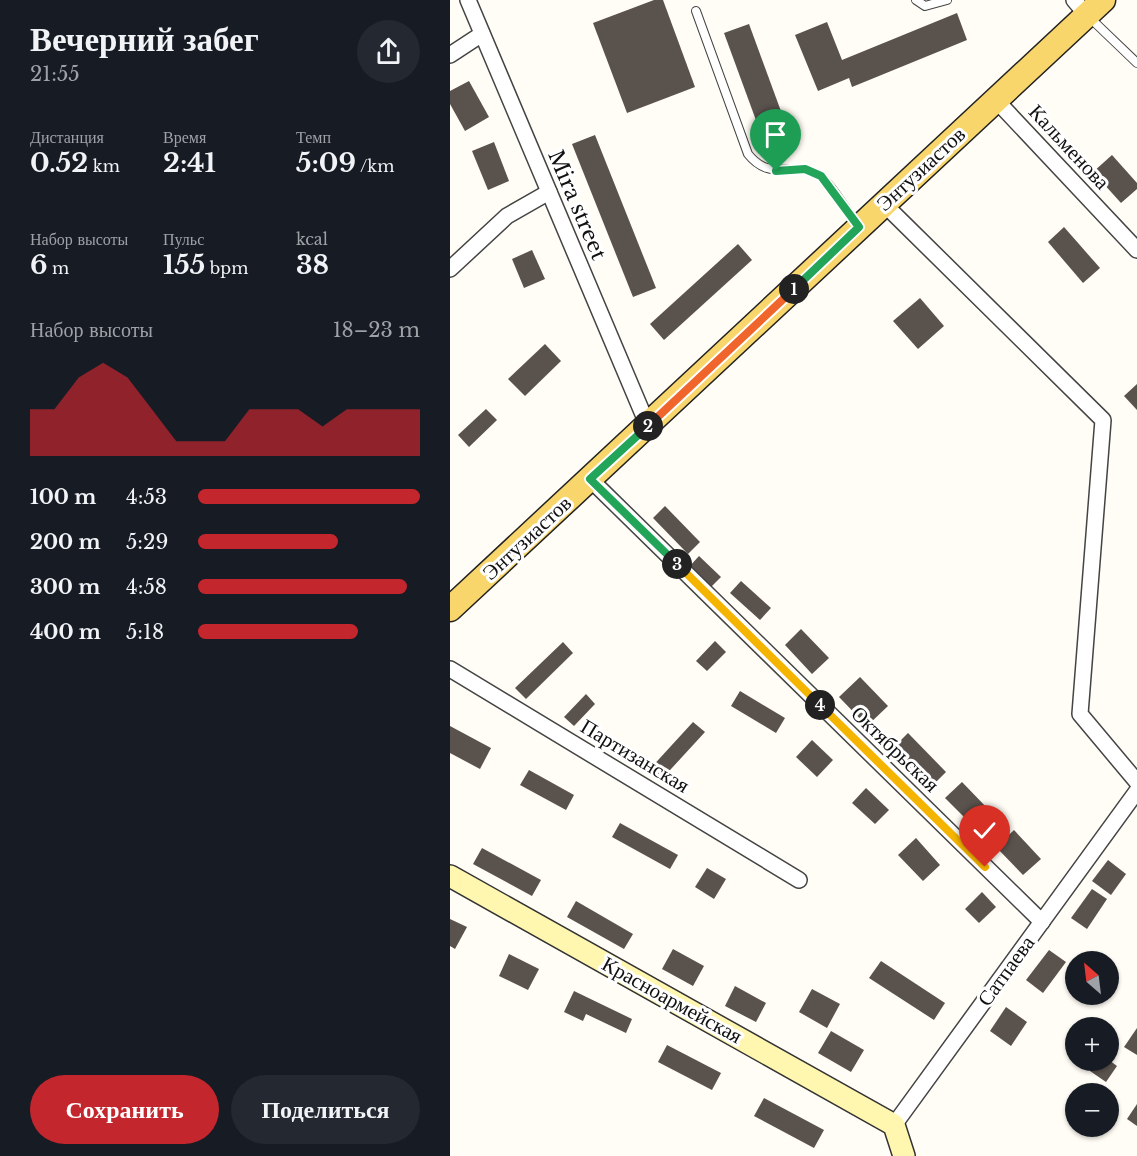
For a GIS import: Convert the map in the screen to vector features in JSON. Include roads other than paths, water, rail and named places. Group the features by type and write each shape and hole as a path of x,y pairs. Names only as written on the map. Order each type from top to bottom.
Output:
{"main road":[{"name":"Энтузиастов","path":"450,609 995,99 1088,5"}],"street":[{"name":"Mira street","path":"468,0 648,426"},
{"path":"450,55 482,34"},
{"name":"Кальменова","path":"995,99 1137,250"},
{"path":"450,269 507,216 549,192"},
{"path":"884,204 1103,420 1080,714 1137,782"},
{"name":"Октябрьская","path":"590,479 1041,922"},
{"name":"Партизанская","path":"450,669 799,880"},
{"name":"Сатпаева","path":"894,1125 1137,791"},
{"name":"Красноармейская","path":"450,876 894,1125"},
{"path":"894,1125 904,1156"}],"lane":[{"path":"916,0 925,6 946,0"},
{"path":"1088,5 1137,63"},
{"path":"696,11 748,154 757,165 776,171 805,169 821,176 859,227"}]}
